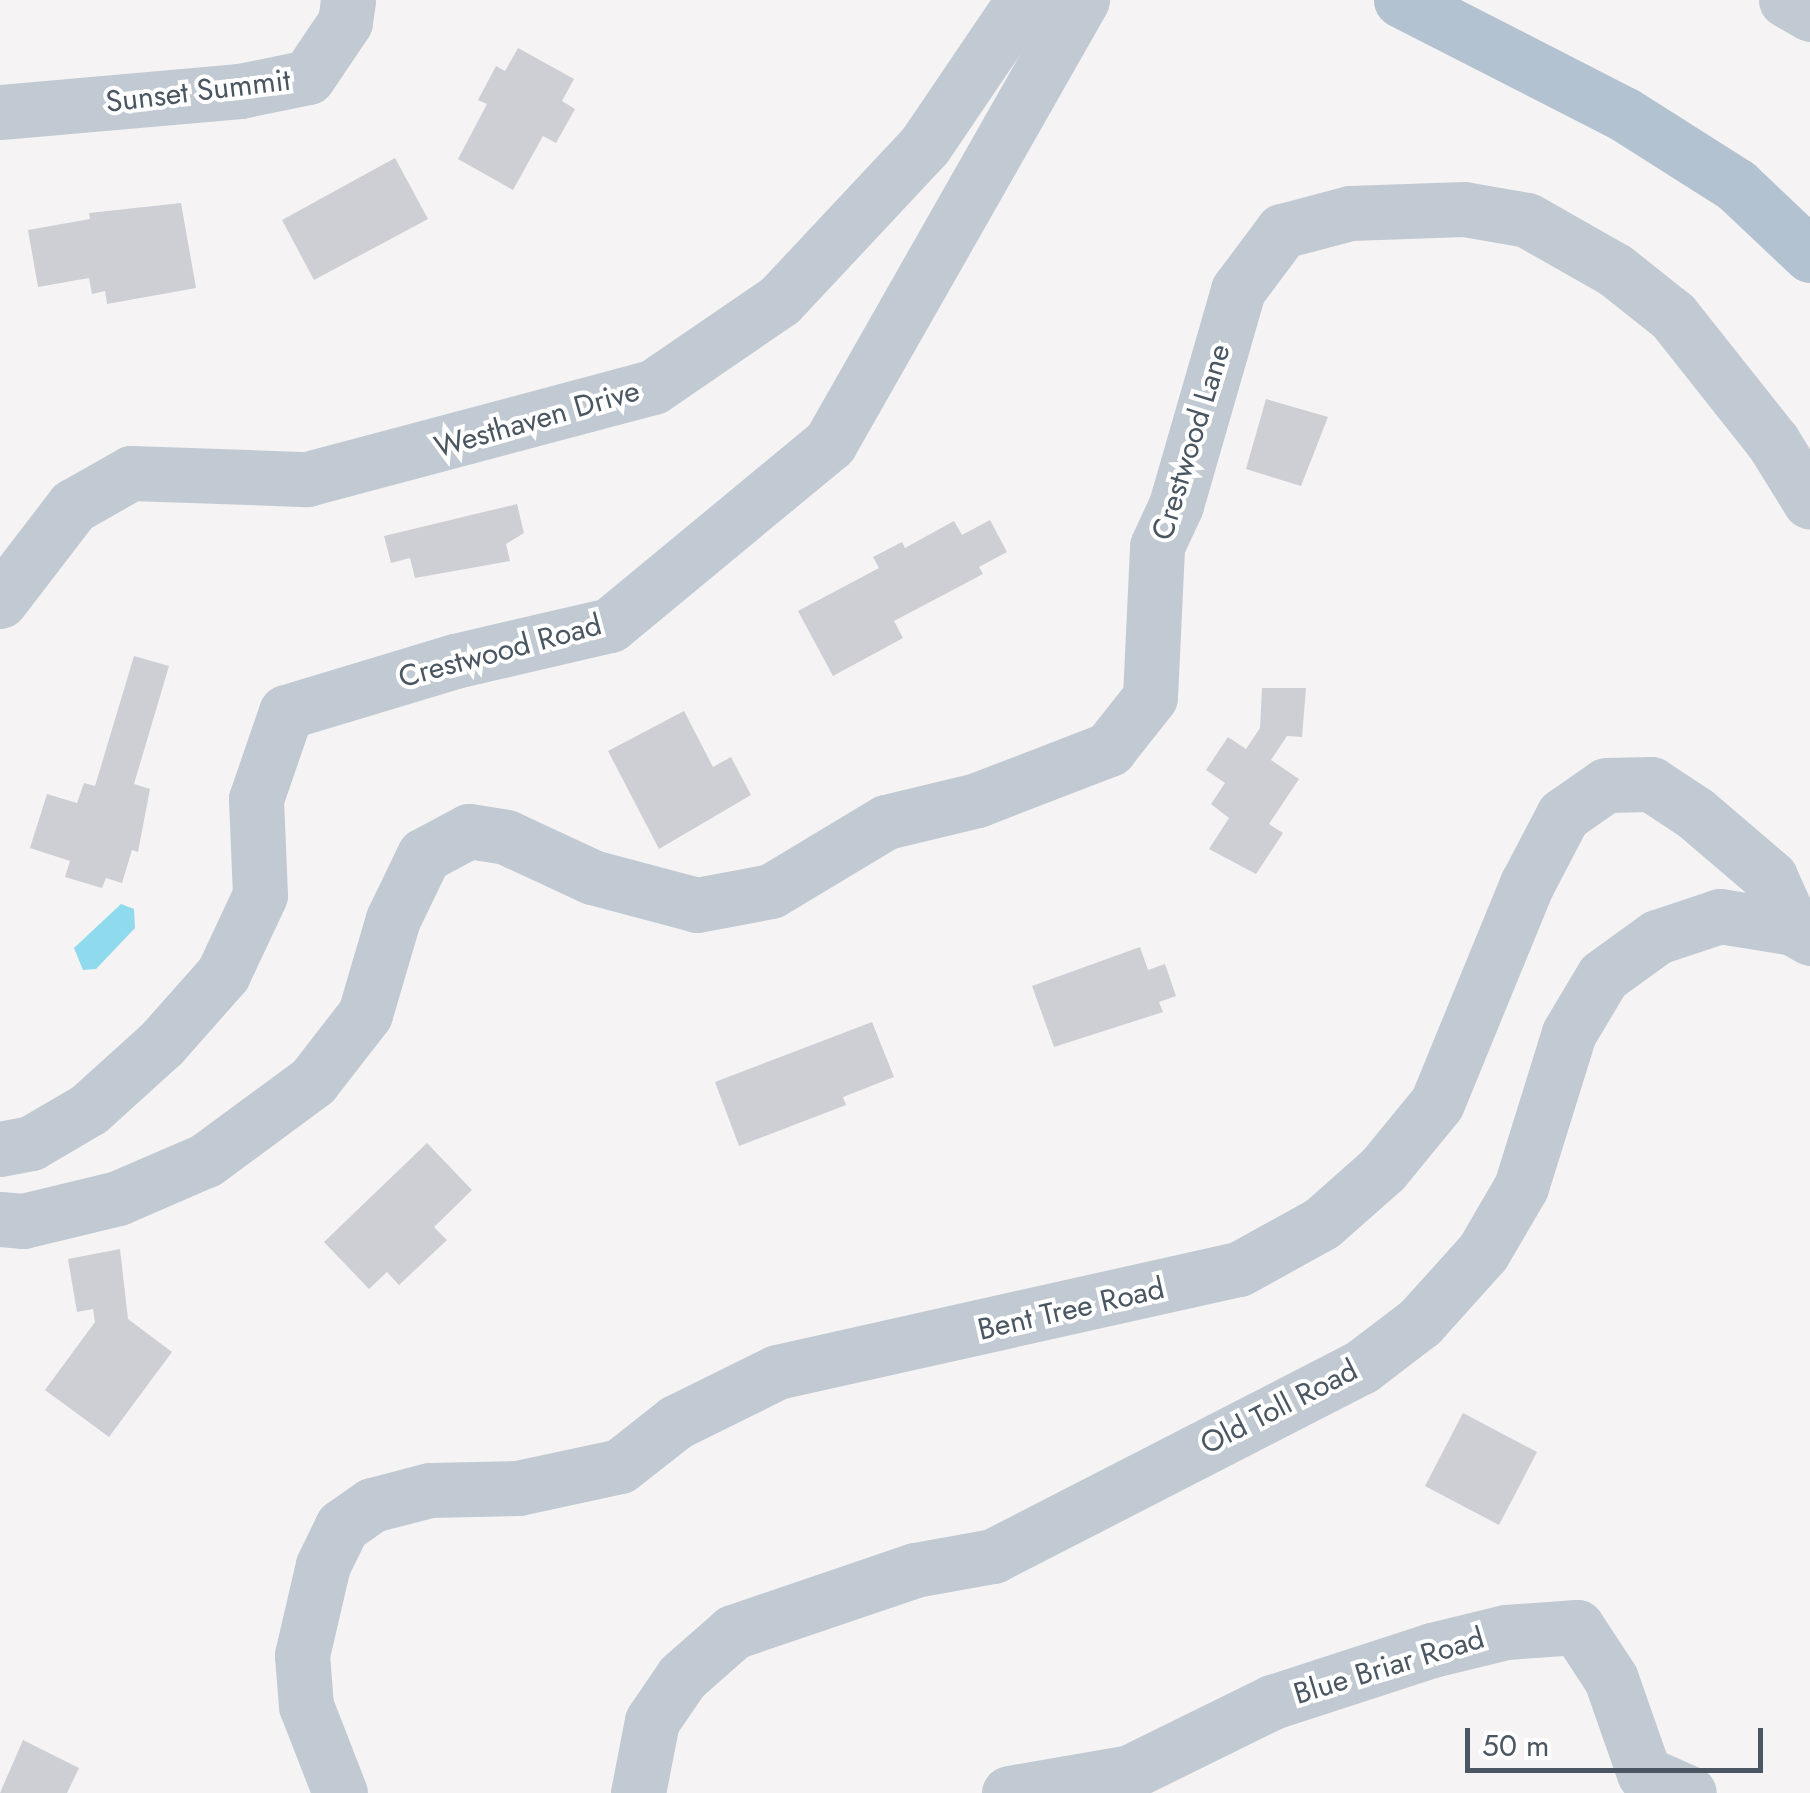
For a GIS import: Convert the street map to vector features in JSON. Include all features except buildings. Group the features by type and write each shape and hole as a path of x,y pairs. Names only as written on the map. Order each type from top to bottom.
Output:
{"main road":[{"path":"1401,0 1624,114 1736,185 1810,255"}],"street":[{"name":"Sunset Summit","path":"0,112 240,92 308,77 345,22 348,0"},
{"name":"Westhaven Drive","path":"0,601 74,506 131,473 306,479 652,387 780,300 925,145 1022,0"},
{"name":"Crestwood Road","path":"0,1148 31,1143 88,1109 161,1044 222,974 260,896 256,799 286,712 455,661 610,625 830,443 1082,0"},
{"path":"1786,0 1810,14"},
{"name":"Crestwood Lane","path":"0,1219 23,1221 118,1198 206,1160 313,1081 365,1014 393,918 424,854 468,831 506,838 592,877 697,904 771,891 886,822 978,800 1109,749 1150,697 1157,546 1176,505 1238,290 1282,232 1350,213 1464,209 1527,220 1615,270 1673,316 1774,442 1810,502"},
{"name":"Bent Tree Road","path":"340,1793 306,1706 302,1656 324,1565 342,1526 372,1505 430,1490 518,1488 620,1466 676,1422 777,1372 1239,1269 1322,1222 1382,1169 1437,1102 1526,884 1563,815 1606,785 1651,784 1695,814 1770,877 1802,933"},
{"name":"Old Toll Road","path":"638,1793 652,1721 682,1677 733,1632 879,1581 993,1556 1361,1366 1420,1322 1483,1252 1520,1187 1569,1032 1602,976 1657,936 1720,916 1802,933"},
{"name":"Blue Briar Road","path":"1009,1793 1130,1772 1272,1702 1432,1650 1506,1632 1577,1627 1610,1679 1644,1773 1689,1793"}],"water":[{"path":"121,904 134,909 135,928 96,969 83,970 74,948"}]}
